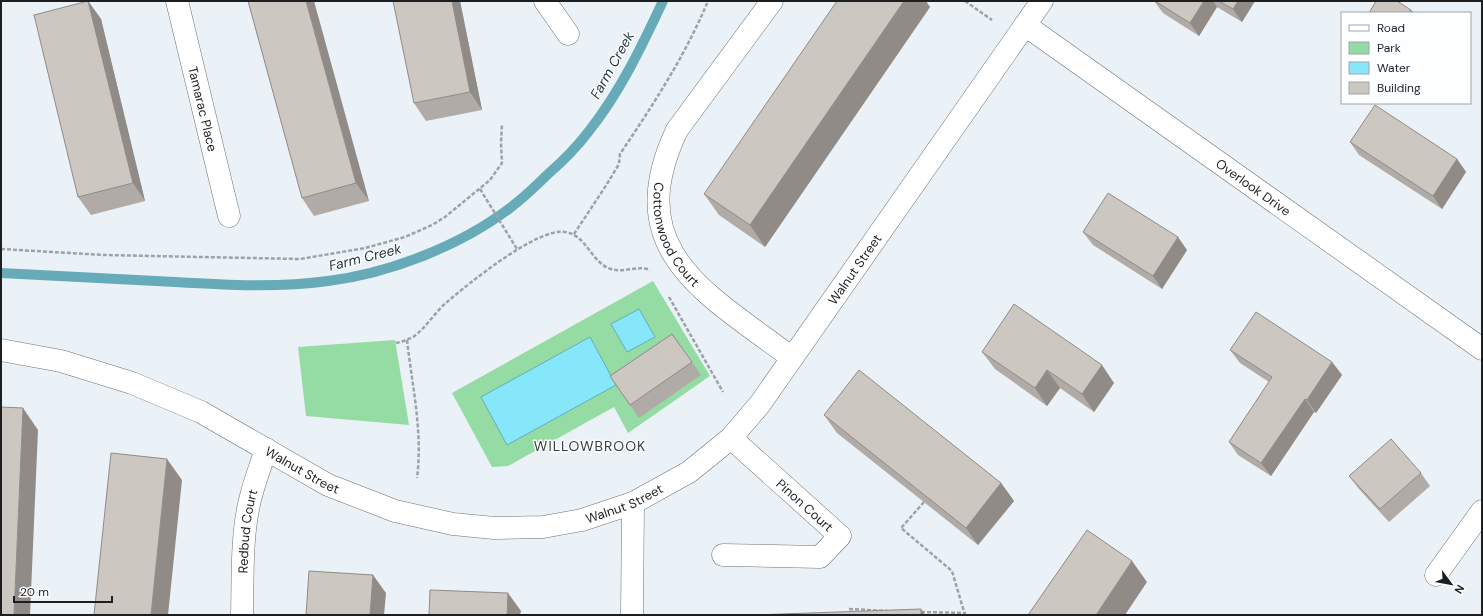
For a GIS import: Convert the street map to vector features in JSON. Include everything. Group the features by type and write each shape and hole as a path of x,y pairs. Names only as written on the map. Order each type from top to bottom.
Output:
{"street":[{"name":"Tamarac Place","path":"176,1 229,216"},
{"path":"545,1 568,34"},
{"name":"Cottonwood Court","path":"772,1 677,130 669,147 663,166 660,181 659,210 667,241 673,255 684,270 708,294 792,358"},
{"name":"Walnut Street","path":"1,350 61,361 132,383 201,412 328,485 395,511 453,524 494,528 544,527 582,520 633,503 689,472 731,438 760,404 1042,1"},
{"name":"Overlook Drive","path":"1025,25 1482,349"},
{"name":"Pinon Court","path":"723,555 820,557 840,536 731,438"},
{"name":"Redbud Court","path":"242,615 244,546 251,497 266,449"},
{"path":"632,615 633,503"},
{"path":"1436,575 1482,512"}],"path":[{"path":"574,234 619,164 620,154 667,83 689,44 708,1"},
{"path":"965,1 992,20"},
{"path":"1,249 104,255 300,259 366,248 405,237 440,220 490,180 500,169 502,163 502,124"},
{"path":"480,189 517,249"},
{"path":"396,343 407,340 417,333 438,310 458,293 517,249 555,232 563,231 574,234 585,244 596,259 604,266 611,269 620,271 646,269 654,273"},
{"path":"669,296 723,392"},
{"path":"407,340 418,434 419,465 417,478"},
{"path":"919,612 966,614 952,571 901,528 924,502"},
{"path":"849,609 895,611"}],"green space":[{"path":"653,281 710,376 628,433 614,407 508,466 492,467 452,393"},
{"path":"395,340 409,425 306,416 298,347"}],"water":[{"path":"639,309 655,337 627,352 611,324"},
{"path":"590,337 616,385 507,445 481,397"}],"building":[{"path":"88,1 133,183 78,197 34,15"},
{"path":"248,1 306,1 356,183 302,198"},
{"path":"393,1 452,1 470,92 414,103"},
{"path":"837,1 904,1 750,225 704,194"},
{"path":"1155,1 1204,1 1190,23"},
{"path":"1219,1 1238,1 1233,9"},
{"path":"1376,1 1397,1 1411,10 1410,12 1370,12"},
{"path":"1375,105 1457,159 1433,196 1350,142"},
{"path":"1108,193 1178,237 1153,276 1083,232"},
{"path":"1014,304 1102,365 1082,394 1047,370 1035,388 982,352"},
{"path":"1256,312 1332,362 1307,400 1305,399 1261,463 1229,442 1272,377 1230,350"},
{"path":"672,334 692,362 630,405 610,376"},
{"path":"859,370 1001,483 966,528 824,415"},
{"path":"1,407 23,408 14,615 1,615"},
{"path":"1391,439 1421,473 1380,509 1349,476"},
{"path":"111,453 167,459 151,615 94,615"},
{"path":"1087,530 1132,561 1096,615 1028,615"},
{"path":"309,571 373,575 370,615 306,615"},
{"path":"430,590 508,593 507,615 429,615"},
{"path":"921,609 921,615 754,615"}],"waterway":[{"name":"Farm Creek","path":"1,273 213,284 290,285 328,281 376,272 424,256 447,246 490,222 529,192 570,154 611,101 639,52 663,1"}],"district":[{"name":"WILLOWBROOK","path":"590,446"}]}
